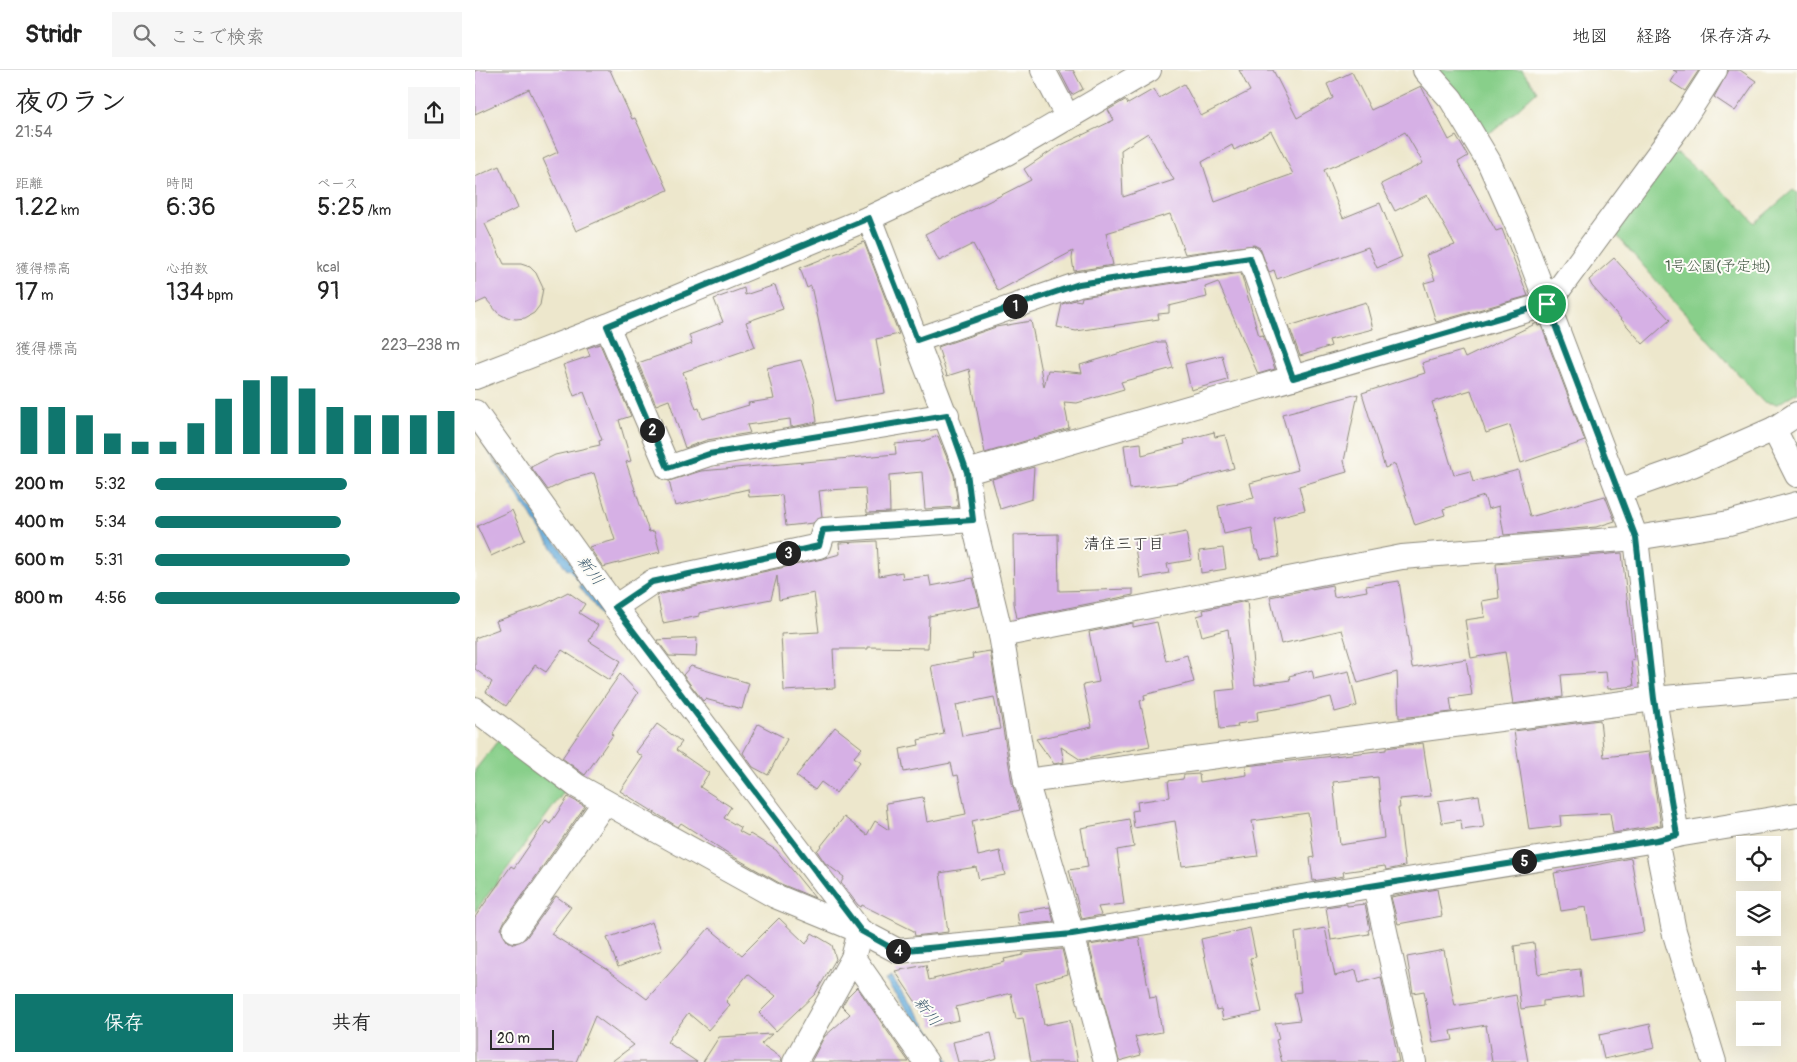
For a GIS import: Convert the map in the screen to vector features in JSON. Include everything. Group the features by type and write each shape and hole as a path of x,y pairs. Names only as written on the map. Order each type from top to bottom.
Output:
{"street":[{"path":"1043,70 1068,118"},
{"path":"475,377 607,326 869,218 1007,152 1149,70"},
{"path":"1425,70 1451,99 1489,162 1521,234 1636,538 1654,699 1674,931 1714,1062"},
{"path":"967,472 1547,304 1679,126 1715,70"},
{"path":"869,218 947,415 967,472 973,520 1001,636 1026,781 1072,934 1106,1062"},
{"path":"917,340 1079,284 1250,258 1293,378"},
{"path":"607,326 668,468 709,454 947,415"},
{"path":"475,412 615,607 861,931"},
{"path":"1619,491 1692,465 1774,429 1797,414"},
{"path":"1774,429 1797,475"},
{"path":"1001,636 1402,557 1636,538 1729,523 1797,504"},
{"path":"615,607 652,582 819,546 823,530 973,520"},
{"path":"1026,781 1654,699 1797,686"},
{"path":"475,709 577,786 775,896 861,931 897,951 1072,934 1375,886 1437,874 1667,838 1797,815"},
{"path":"515,930 605,802"},
{"path":"1375,886 1414,1062"},
{"path":"795,1062 853,958 861,931"},
{"path":"853,958 926,1062"}],"green space":[{"path":"1437,70 1522,70 1537,91 1496,129 1482,136"},
{"name":"1号公園(予定地)","path":"1678,154 1738,204 1755,223 1793,190 1797,193 1797,392 1778,404 1763,402 1618,237 1615,226 1667,156"},
{"path":"500,738 567,788 475,912 475,770"}],"water":[{"path":"485,446 574,566 567,570"},
{"path":"584,581 653,671 649,676 579,586"},
{"path":"891,977 936,1038 948,1062 938,1062 926,1036 885,980"}],"building":[{"path":"475,70 610,70 632,119 635,118 668,190 576,231 543,159 558,152 529,89 475,114"},
{"path":"1059,70 1073,70 1083,89 1072,95"},
{"path":"1239,70 1273,70 1297,118 1333,98 1327,84 1352,72 1371,110 1421,86 1449,140 1456,136 1468,156 1458,162 1496,231 1502,229 1528,296 1436,322 1424,283 1435,280 1426,255 1455,245 1427,195 1395,211 1381,184 1423,163 1405,132 1374,149 1324,170 1343,218 1380,203 1402,257 1377,268 1368,247 1277,279 1274,270 1269,272 1260,248 1254,245 1185,254 1170,214 1106,233 1113,265 1074,271 1073,251 998,291 973,244 939,261 925,234 1031,180 1024,169 1057,147 1114,120 1108,110 1125,100 1128,104 1154,89 1159,98 1184,84 1201,116 1250,91","holes":["1271,131 1293,174 1215,202 1202,162 1232,145 1234,150","1148,133 1174,180 1123,197 1121,150"]},
{"path":"1673,70 1699,70 1685,91 1671,82 1677,72"},
{"path":"1729,70 1740,70 1756,81 1735,111 1714,97"},
{"path":"499,166 518,208 485,224 504,264 521,264 530,267 536,273 543,288 540,305 534,313 525,318 507,318 498,313 486,299 475,304 475,177"},
{"path":"864,242 899,334 876,339 885,393 836,401 811,286 807,288 800,268"},
{"path":"1614,258 1670,320 1643,344 1592,286 1589,280"},
{"path":"1241,273 1259,336 1263,335 1275,369 1258,374 1218,282 1205,287 1207,297 1169,306 1169,313 1158,314 1159,319 1076,331 1057,327 1062,304 1075,300 1081,301 1082,297"},
{"path":"775,285 783,309 746,322 755,347 683,372 696,409 699,408 702,419 749,405 748,403 774,399 767,368 801,360 814,398 817,422 791,427 790,419 747,425 750,433 707,440 685,448 669,400 656,405 638,363 692,344 689,335 723,322 714,299 744,288 745,295"},
{"path":"1366,302 1373,329 1329,340 1331,346 1300,356 1289,326"},
{"path":"1031,321 1044,387 1048,370 1082,373 1080,365 1158,342 1165,342 1173,368 1121,382 1124,389 1077,403 1064,402 1069,428 985,453 969,369 947,376 938,347 996,327"},
{"path":"1537,323 1538,326 1541,325 1585,441 1521,463 1510,425 1486,433 1471,390 1432,402 1454,475 1470,471 1473,482 1518,470 1530,517 1605,496 1615,521 1596,527 1504,535 1499,506 1488,509 1484,496 1443,509 1445,515 1415,525 1395,464 1385,468 1362,393 1425,373 1422,363 1462,351 1465,358"},
{"path":"600,344 631,416 619,420 631,461 626,462 649,532 654,531 660,552 603,567 589,547 615,540 594,473 568,480 548,490 531,467 555,455 600,445 599,441 602,440 584,392 574,396 563,365 590,356 587,348"},
{"path":"1222,355 1228,380 1191,390 1185,364"},
{"path":"1358,394 1344,461 1347,472 1299,486 1305,510 1274,518 1279,557 1261,559 1258,550 1255,550 1252,528 1224,534 1218,506 1254,498 1250,483 1298,470 1282,414"},
{"path":"1214,432 1215,437 1225,435 1234,468 1179,483 1130,489 1124,445 1141,443 1142,455 1185,444 1184,440"},
{"path":"938,436 954,475 958,507 925,509 922,472 889,475 890,512 867,513 865,488 819,491 822,517 813,523 786,526 782,495 749,497 748,489 675,506 669,481 701,471 896,454 895,444 924,441"},
{"path":"1034,467 1032,499 1000,509 992,479"},
{"path":"512,510 525,540 491,556 477,526"},
{"path":"1186,532 1191,560 1167,564 1169,573 1140,578 1134,542"},
{"path":"1058,534 1059,591 1133,589 1133,595 1017,618 1014,603 1013,535"},
{"path":"877,541 879,576 902,572 903,579 929,576 931,586 973,578 980,606 929,616 928,648 868,647 868,649 833,649 835,688 784,691 781,634 819,632 814,593 779,600 777,576 771,599 699,613 699,616 663,623 657,595 840,554 839,543"},
{"path":"1223,548 1226,569 1201,573 1199,551"},
{"path":"1622,553 1634,660 1631,660 1634,686 1608,689 1606,672 1561,675 1563,697 1513,704 1505,652 1471,658 1465,620 1485,617 1482,601 1499,598 1496,564"},
{"path":"1399,581 1412,668 1466,659 1472,695 1450,698 1452,712 1399,718 1397,672 1358,683 1342,630 1281,644 1270,597 1332,585 1334,597 1367,591 1366,586"},
{"path":"568,592 585,604 579,613 598,625 589,641 621,661 609,680 562,650 546,672 535,665 506,706 486,692 492,682 475,669 475,638 499,629 496,621 543,605"},
{"path":"1247,601 1255,685 1290,680 1289,676 1312,670 1314,679 1349,671 1357,706 1335,712 1331,697 1257,712 1258,721 1237,724 1238,727 1220,729 1216,691 1235,689 1228,629 1202,636 1197,616 1204,614 1203,610"},
{"path":"1157,622 1166,661 1187,655 1194,682 1144,695 1145,700 1140,701 1150,746 1081,760 1061,747 1064,762 1054,764 1036,739 1092,727 1083,685 1099,682 1089,632 1133,623 1133,627"},
{"path":"697,638 696,657 669,656 657,640"},
{"path":"990,651 1012,783 1020,810 972,821 978,856 1000,851 1005,875 979,880 976,867 940,873 948,932 915,936 914,931 862,905 861,907 858,905 841,883 844,877 825,863 817,851 844,817 867,835 875,821 889,830 886,803 923,797 927,822 966,814 958,775 954,776 951,763 904,772 900,749 919,745 918,740 944,734 931,666 973,658 972,654","holes":["994,697 1000,729 962,736 956,705"]},
{"path":"691,666 749,683 742,709 705,699 703,701 683,675"},
{"path":"620,674 638,693 611,734 613,735 585,775 562,758"},
{"path":"1600,720 1604,757 1649,752 1661,825 1613,833 1610,813 1560,816 1561,826 1529,830 1514,731"},
{"path":"657,724 682,742 676,750 709,773 700,787 731,807 724,818 741,828 739,831 748,836 750,834 776,850 815,898 781,884 681,823 678,827 620,791 643,757 636,752"},
{"path":"758,724 787,739 768,775 753,767 743,753"},
{"path":"835,727 862,748 854,757 860,762 836,793 821,782 815,790 796,776"},
{"path":"1423,743 1431,796 1399,799 1400,808 1398,808 1405,866 1386,870 1385,866 1343,872 1344,876 1313,881 1310,858 1314,857 1308,813 1252,821 1258,856 1182,866 1175,821 1134,828 1132,811 1138,810 1137,802 1170,797 1168,781 1183,779 1184,775 1199,774 1200,782 1247,775 1246,766 1386,750 1386,748","holes":["1378,777 1384,838 1340,845 1333,782"]},
{"path":"1479,795 1484,827 1462,830 1461,820 1442,823 1438,801"},
{"path":"568,797 585,806 504,922 501,929 507,941 514,944 526,938 556,896 571,907 551,934 607,969 647,999 709,928 742,955 779,918 806,944 812,933 832,945 836,959 815,994 776,1031 759,1013 776,996 748,974 726,1001 730,1005 708,1030 688,1013 667,1042 697,1062 611,1062 634,1045 595,1016 576,1062 475,1062 475,917 511,866 514,868 546,821 550,824"},
{"path":"1129,819 1134,847 1117,850 1124,904 1098,907 1101,915 1082,919 1069,870 1088,867 1081,828"},
{"path":"1631,858 1644,932 1591,940 1586,907 1561,911 1554,873"},
{"path":"1437,889 1442,916 1398,924 1391,897"},
{"path":"1347,904 1347,906 1365,904 1370,929 1368,930 1369,934 1331,940 1326,907"},
{"path":"1050,907 1054,922 1019,925 1017,912"},
{"path":"652,922 662,950 618,967 607,938"},
{"path":"1250,928 1256,957 1250,958 1262,1012 1223,1020 1221,1009 1216,1010 1201,939"},
{"path":"1325,928 1335,976 1356,970 1359,983 1381,977 1399,1062 1282,1062 1276,1040 1279,1039 1275,1023 1300,1020 1294,993 1301,992 1295,933"},
{"path":"1139,937 1150,998 1156,997 1162,1032 1135,1037 1141,1055 1119,1061 1089,945"},
{"path":"1534,943 1538,974 1580,969 1583,996 1543,1001 1543,1006 1521,1009 1514,946"},
{"path":"1062,949 1068,974 1036,983 1044,1025 1070,1020 1078,1062 1031,1062 1023,1018 1016,1019 1011,993 956,1007 959,1020 933,1026 928,1006 919,1007 895,971 926,965 929,980 1005,962 1004,959 1023,955 1023,953"},
{"path":"1444,950 1455,1006 1516,995 1528,1062 1492,1062 1486,1025 1451,1031 1453,1040 1433,1043 1424,991 1413,993 1407,957"},
{"path":"857,987 909,1062 811,1062 824,1037 850,1014 842,1006"},
{"path":"1650,1024 1655,1048 1604,1059 1599,1035"},
{"path":"991,1033 997,1058 982,1062 958,1062 953,1042"},
{"path":"772,1034 761,1044 782,1058 781,1062 703,1062 719,1037"}],"waterway":[{"name":"新川","path":"566,561 588,589"}],"district":[{"name":"清住三丁目","path":"1124,543"}],"route":[{"path":"869,218 917,340 1079,284 1250,258 1293,378 1547,304 1636,538 1654,699 1677,835 1657,840 1072,934 897,951 861,931 615,607 652,582 819,546 823,530 973,520 967,472 947,415 709,454 668,468 607,326 869,218"}]}
